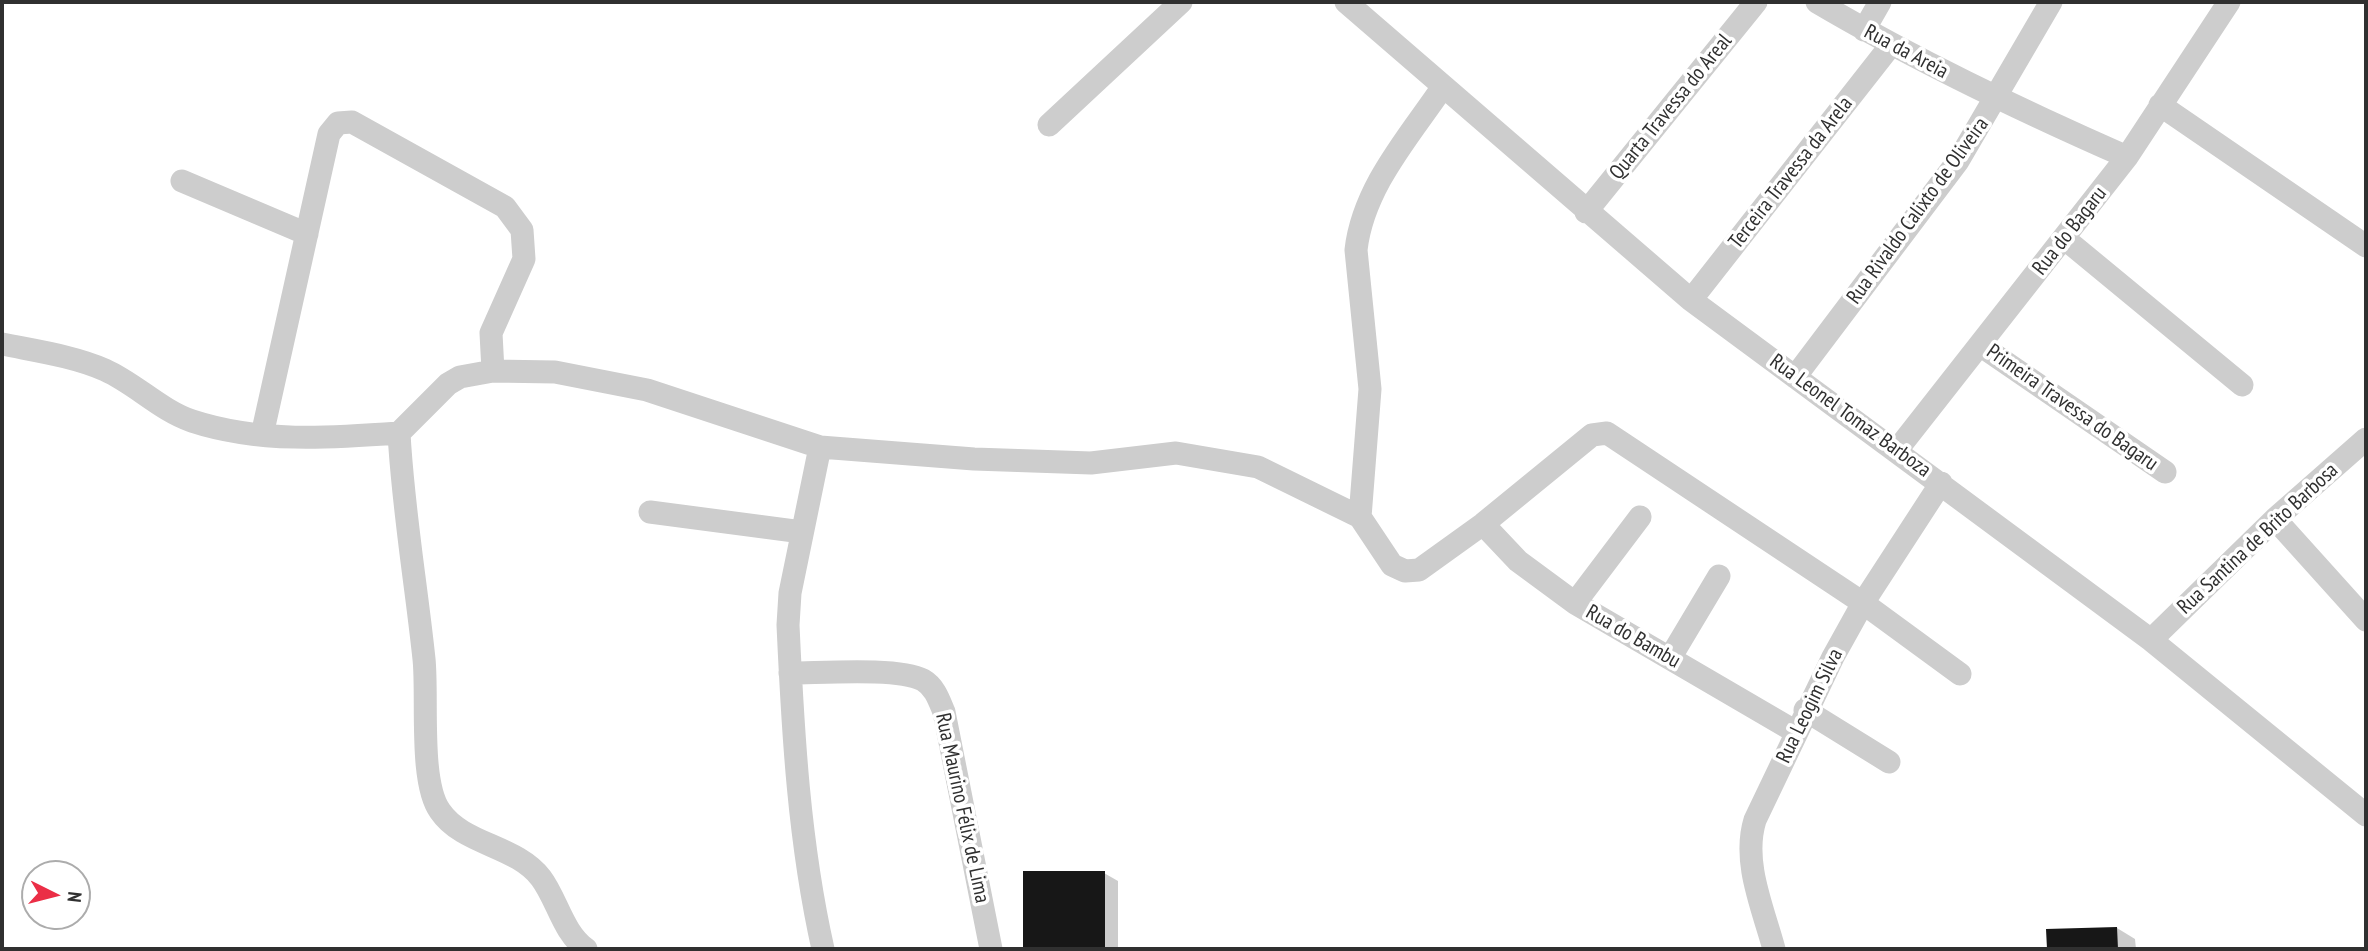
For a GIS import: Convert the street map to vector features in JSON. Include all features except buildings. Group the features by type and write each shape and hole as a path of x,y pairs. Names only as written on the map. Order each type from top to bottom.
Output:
{"street":[{"path":"1049,125 1181,2"},
{"name":"Rua Leonel Tomaz Barboza","path":"1346,2 1442,88 1691,300 1898,450 2151,640 2366,815"},
{"name":"Quarta Travessa do Areal","path":"1586,212 1756,2"},
{"name":"Rua da Areia","path":"1817,2 1891,46 1996,100 2127,157"},
{"path":"1864,30 1880,2"},
{"name":"Rua Rivaldo Calixto de Oliveira","path":"1795,377 1958,161 2052,2"},
{"name":"Rua do Bagaru","path":"1898,450 2127,157 2229,2"},
{"name":"Terceira Travessa da Arela","path":"1691,300 1891,46"},
{"path":"1360,517 1370,389 1355,270 1358,227 1374,189 1442,88"},
{"path":"2160,105 2366,246"},
{"path":"262,435 329,134 338,123 352,122 505,207 522,230 524,259 491,333 493,370"},
{"path":"181,181 307,234"},
{"path":"2065,239 2242,385"},
{"path":"2,344 104,370 190,420 217,428 262,435 301,438 399,432 448,384 460,377 493,370 555,372 648,390 820,447 974,459 1091,463 1176,453 1258,467 1360,517 1392,565 1405,571 1419,570 1483,524 1592,435 1607,433 1863,603 1961,674"},
{"name":"Primeira Travessa do Bagaru","path":"1980,345 2165,472"},
{"path":"399,432 403,511 425,663 428,761 434,799 448,820 529,866 541,878 575,939 586,949"},
{"name":"Rua Santina de Brito Barbosa","path":"2151,640 2275,519 2366,439"},
{"path":"820,447 790,593 790,673 805,859 823,949"},
{"name":"Rua Leogim Silva","path":"1774,949 1751,864 1751,833 1805,710 1863,603 1941,483"},
{"path":"650,512 802,532"},
{"path":"1575,603 1640,517"},
{"path":"2275,519 2366,620"},
{"name":"Rua do Bambu","path":"1483,524 1518,561 1575,603 1796,732"},
{"path":"1670,658 1719,576"},
{"name":"Rua Maurino Félix de Lima","path":"790,673 909,675 930,685 944,712 991,949"},
{"path":"1805,710 1889,762"}]}
